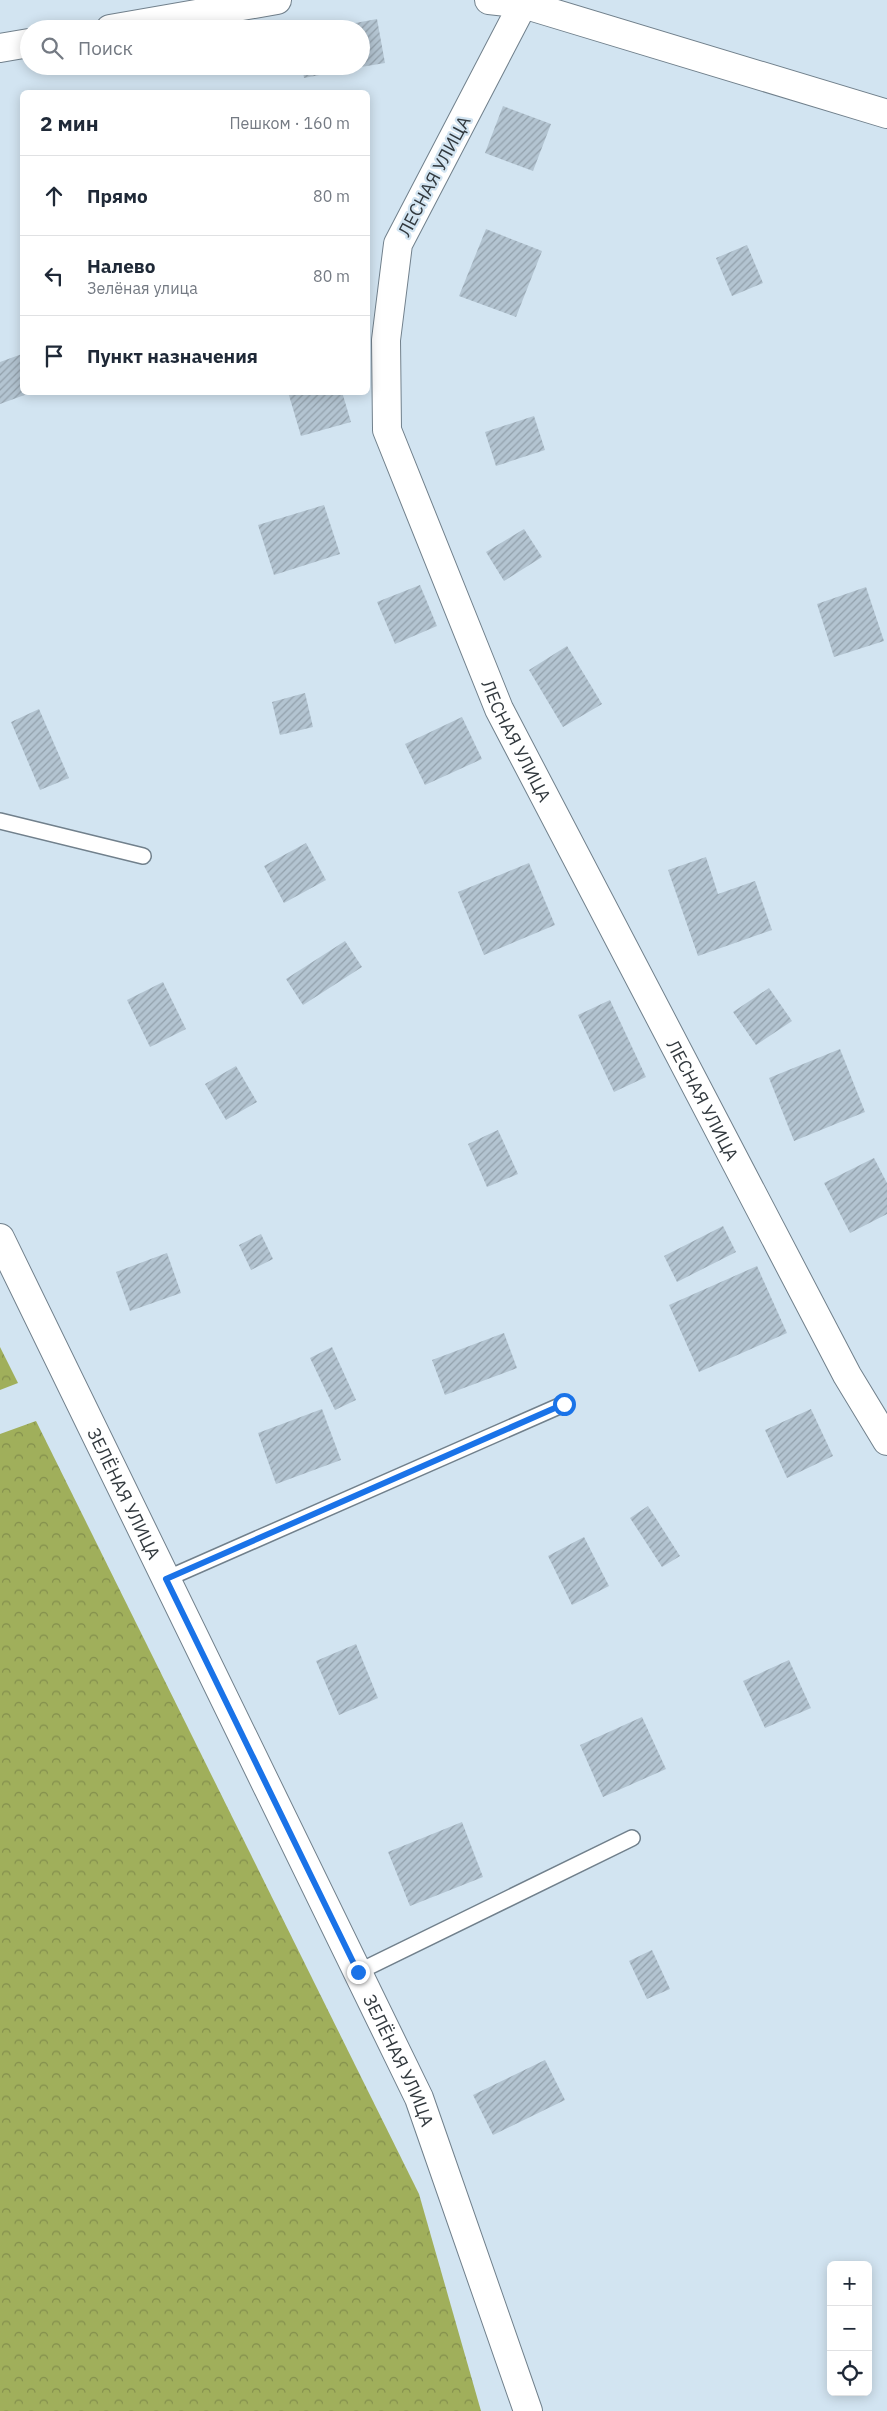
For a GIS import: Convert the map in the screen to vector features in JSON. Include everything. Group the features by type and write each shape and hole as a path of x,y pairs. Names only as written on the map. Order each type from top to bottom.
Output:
{"street":[{"path":"162,20 277,0"},
{"path":"489,0 523,4 887,114"},
{"name":"ЛЕСНАЯ УЛИЦА","path":"523,4 398,244 386,340 387,430 499,709 847,1375 887,1441"},
{"path":"0,48 20,45"},
{"name":"ЗЕЛЁНАЯ УЛИЦА","path":"0,1238 419,2098 528,2411"}],"lane":[{"path":"0,821 143,856"},
{"path":"166,1579 564,1404"},
{"path":"358,1972 632,1838"}],"green space":[{"path":"0,1347 18,1383 0,1390"},
{"path":"36,1421 419,2194 481,2411 0,2411 0,1434"}],"building":[{"path":"377,19 385,63 370,66 370,20"},
{"path":"304,75 320,75 304,78"},
{"path":"503,106 551,124 533,171 485,153"},
{"path":"486,229 542,251 516,317 459,296"},
{"path":"747,245 763,283 732,296 716,258"},
{"path":"20,355 20,395 25,395 0,404 0,362"},
{"path":"289,395 343,395 351,422 301,436"},
{"path":"534,416 545,450 496,466 485,432"},
{"path":"324,505 340,554 274,575 258,525"},
{"path":"524,529 542,557 504,581 486,552"},
{"path":"420,585 437,626 395,644 377,602"},
{"path":"866,587 884,641 834,657 817,604"},
{"path":"567,646 602,704 563,727 529,670"},
{"path":"305,693 313,727 280,735 272,702"},
{"path":"39,709 69,778 40,790 11,722"},
{"path":"462,717 482,759 425,785 405,744"},
{"path":"306,843 326,880 284,903 264,866"},
{"path":"706,857 718,894 755,881 772,930 698,956 668,870"},
{"path":"529,863 555,925 484,955 458,892"},
{"path":"345,941 362,967 303,1005 286,979"},
{"path":"163,982 186,1029 150,1047 127,1000"},
{"path":"769,988 792,1021 756,1045 733,1012"},
{"path":"610,1000 646,1077 614,1092 578,1015"},
{"path":"840,1049 865,1112 794,1141 769,1078"},
{"path":"236,1066 257,1102 226,1120 205,1084"},
{"path":"498,1130 518,1174 487,1187 468,1144"},
{"path":"874,1158 887,1183 887,1214 850,1233 824,1183"},
{"path":"723,1226 736,1252 677,1282 664,1256"},
{"path":"261,1234 273,1259 251,1270 239,1245"},
{"path":"167,1253 181,1293 130,1311 116,1272"},
{"path":"757,1266 787,1333 699,1372 669,1305"},
{"path":"504,1333 517,1368 445,1395 432,1360"},
{"path":"332,1347 356,1400 335,1410 310,1358"},
{"path":"322,1409 341,1460 276,1484 258,1433"},
{"path":"811,1409 833,1456 787,1478 765,1430"},
{"path":"648,1506 680,1556 662,1567 630,1518"},
{"path":"584,1537 609,1586 572,1605 548,1556"},
{"path":"356,1644 378,1698 339,1715 316,1661"},
{"path":"789,1660 811,1708 765,1728 743,1681"},
{"path":"642,1717 666,1769 603,1797 580,1745"},
{"path":"462,1822 483,1877 410,1906 388,1852"},
{"path":"652,1950 670,1989 647,1999 629,1961"},
{"path":"545,2060 565,2100 493,2135 473,2095"}],"route":[{"path":"358,1972 166,1579 564,1404"}]}
